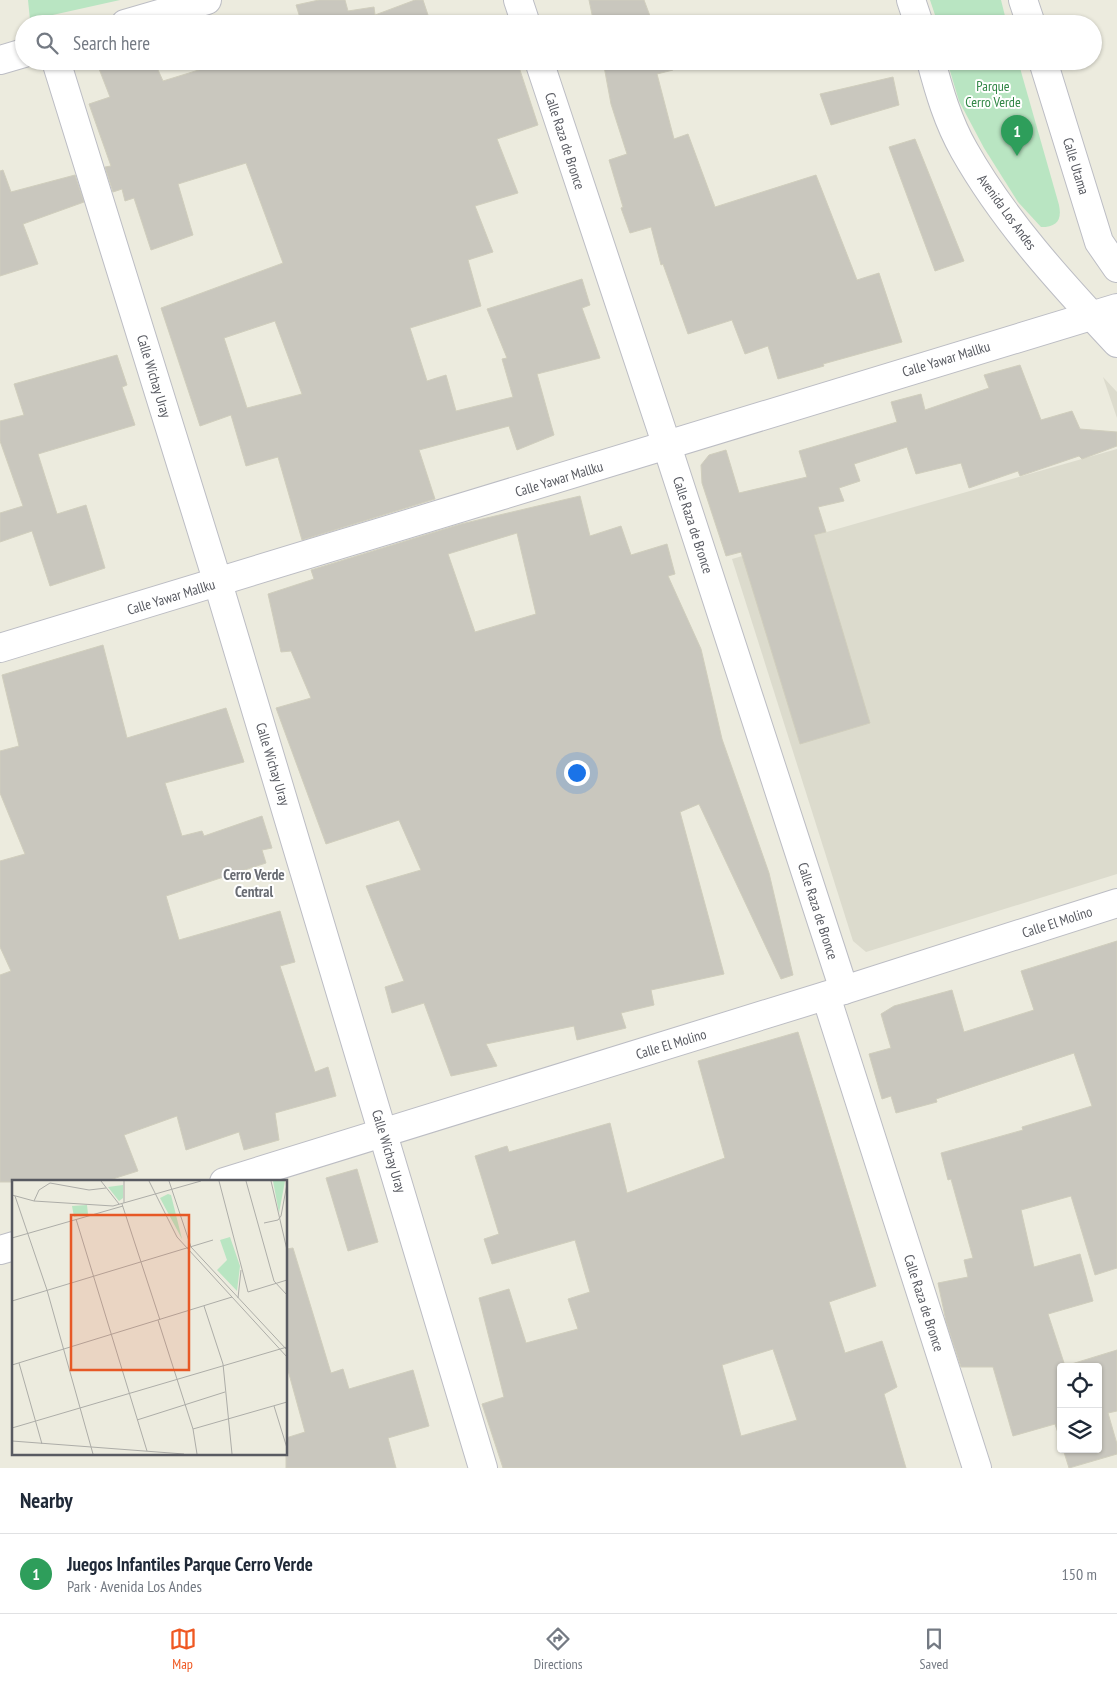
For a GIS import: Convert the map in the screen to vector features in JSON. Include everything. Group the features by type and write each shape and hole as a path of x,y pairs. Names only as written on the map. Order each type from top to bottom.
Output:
{"street":[{"path":"156,15 207,0"},
{"path":"518,0 523,15"},
{"path":"911,0 916,15"},
{"path":"1024,0 1028,15"},
{"path":"0,60 15,56"},
{"name":"Calle Wichay Uray","path":"59,70 218,583 483,1468"},
{"name":"Calle Raza de Bronce","path":"542,70 667,446 835,993 977,1468"},
{"name":"Avenida Los Andes","path":"933,70 941,100 963,150 1004,211 1090,314 1117,343"},
{"name":"Calle Utama","path":"1046,70 1099,242 1117,268"},
{"name":"Calle Yawar Mallku","path":"0,648 667,446 1090,314 1117,308"},
{"name":"Calle El Molino","path":"231,1180 835,993 1117,903"}],"shaded area":[{"path":"1103,377 1117,392 1117,418"},
{"path":"1117,449 1117,874 866,952 853,941 732,559"}],"green space":[{"path":"28,0 120,0 52,15 30,15"},
{"path":"930,0 1001,0 1005,15 935,15"},
{"name":"Parque Cerro Verde","path":"950,70 1021,70 1059,205 1060,215 1055,224 1041,227 1018,202 984,148 959,101"}],"building":[{"path":"319,0 345,0 348,11 374,7 375,15 299,15 296,5"},
{"path":"415,0 423,0 428,15 375,15"},
{"path":"589,0 644,0 650,15 592,15"},
{"path":"100,70 158,70 163,81 199,70 520,70 538,125 497,139 518,193 475,206 493,252 468,260 481,306 410,328 427,381 446,375 456,411 513,397 502,359 507,358 487,309 582,279 590,305 582,308 600,358 537,374 554,435 517,450 509,426 419,450 435,499 302,540 278,457 246,466 231,415 200,426 161,308 283,263 246,163 178,184 193,235 151,250 134,198 125,201 122,189 113,192 105,167 111,166 89,104 110,97","holes":["275,321 302,394 247,408 224,338"]},
{"path":"605,70 673,70 657,74 674,139 688,134 715,207 816,175 857,280 879,273 902,342 823,364 824,366 778,379 768,346 745,354 732,320 688,334 663,264 661,265 651,227 630,233 621,208 623,207 609,160 627,154 611,104"},
{"path":"893,77 899,105 831,125 820,94"},
{"path":"915,139 964,261 935,271 889,147"},
{"path":"3,170 11,192 75,175 84,202 23,224 38,264 0,276 0,171"},
{"path":"117,355 127,385 122,387 135,425 38,454 57,514 86,505 105,568 50,586 32,531 0,542 0,513 23,506 0,441 0,421 24,415 14,384"},
{"path":"1020,365 1041,420 1072,411 1080,429 1117,432 1117,446 1082,459 1079,456 1020,476 1018,471 969,488 961,463 916,474 907,447 854,464 860,481 839,488 844,501 818,507 826,532 814,535 870,723 800,744 741,552 726,556 702,483 701,465 709,455 726,450 739,493 807,477 799,451 897,422 891,402 921,394 925,410 989,388 984,375"},
{"path":"580,496 590,536 621,526 631,555 667,544 675,574 668,576 701,649 722,739 769,873 793,975 781,979 699,804 680,812 724,974 651,990 654,1005 621,1013 626,1028 577,1040 574,1026 486,1044 497,1066 451,1076 424,1003 392,1013 385,987 404,981 366,886 421,870 399,820 326,844 276,708 311,698 291,651 281,652 268,594 314,579 311,570 461,524","holes":["517,533 536,614 475,632 448,554"]},
{"path":"103,645 127,738 226,708 244,762 165,783 182,836 202,831 204,836 262,816 272,848 262,850 266,863 166,896 179,940 280,911 295,962 280,966 315,1072 328,1067 336,1096 275,1113 279,1140 244,1150 239,1132 186,1150 177,1116 124,1135 138,1171 109,1180 12,1180 12,1182 0,1182 0,975 11,971 0,947 0,861 25,854 0,793 0,751 19,746 2,675"},
{"path":"1117,941 1117,1268 1095,1275 1071,1196 1021,1210 1034,1267 1080,1254 1093,1301 1048,1314 1064,1363 1057,1363 1057,1430 1055,1424 1013,1436 993,1367 961,1367 946,1321 938,1283 968,1277 964,1260 973,1258 951,1179 948,1180 941,1153 1023,1130 1022,1127 1092,1106 1074,1053 936,1099 937,1102 896,1113 891,1096 882,1099 869,1054 891,1048 881,1014 894,1006 952,990 964,1032 1034,1010 1021,971"},
{"path":"798,1032 876,1286 829,1302 845,1353 882,1341 897,1387 884,1394 906,1468 503,1468 482,1404 504,1397 479,1298 509,1289 526,1343 578,1329 568,1299 590,1292 575,1240 492,1264 484,1239 499,1234 475,1156 507,1146 509,1152 610,1123 627,1193 725,1158 698,1061","holes":["773,1349 797,1420 741,1436 722,1365"]},
{"path":"357,1169 378,1242 348,1251 326,1178"},
{"path":"293,1248 331,1373 343,1369 349,1389 413,1370 429,1426 388,1438 396,1468 286,1468 288,1437 305,1432 288,1370 288,1249"},
{"path":"1117,1350 1117,1411 1108,1413 1117,1444 1117,1454 1069,1468 1064,1453 1102,1453 1102,1363 1075,1363"}],"place":[{"name":"Juegos Infantiles Parque Cerro Verde","path":"1017,156"}],"district":[{"name":"Cerro Verde Central","path":"254,882"}]}
